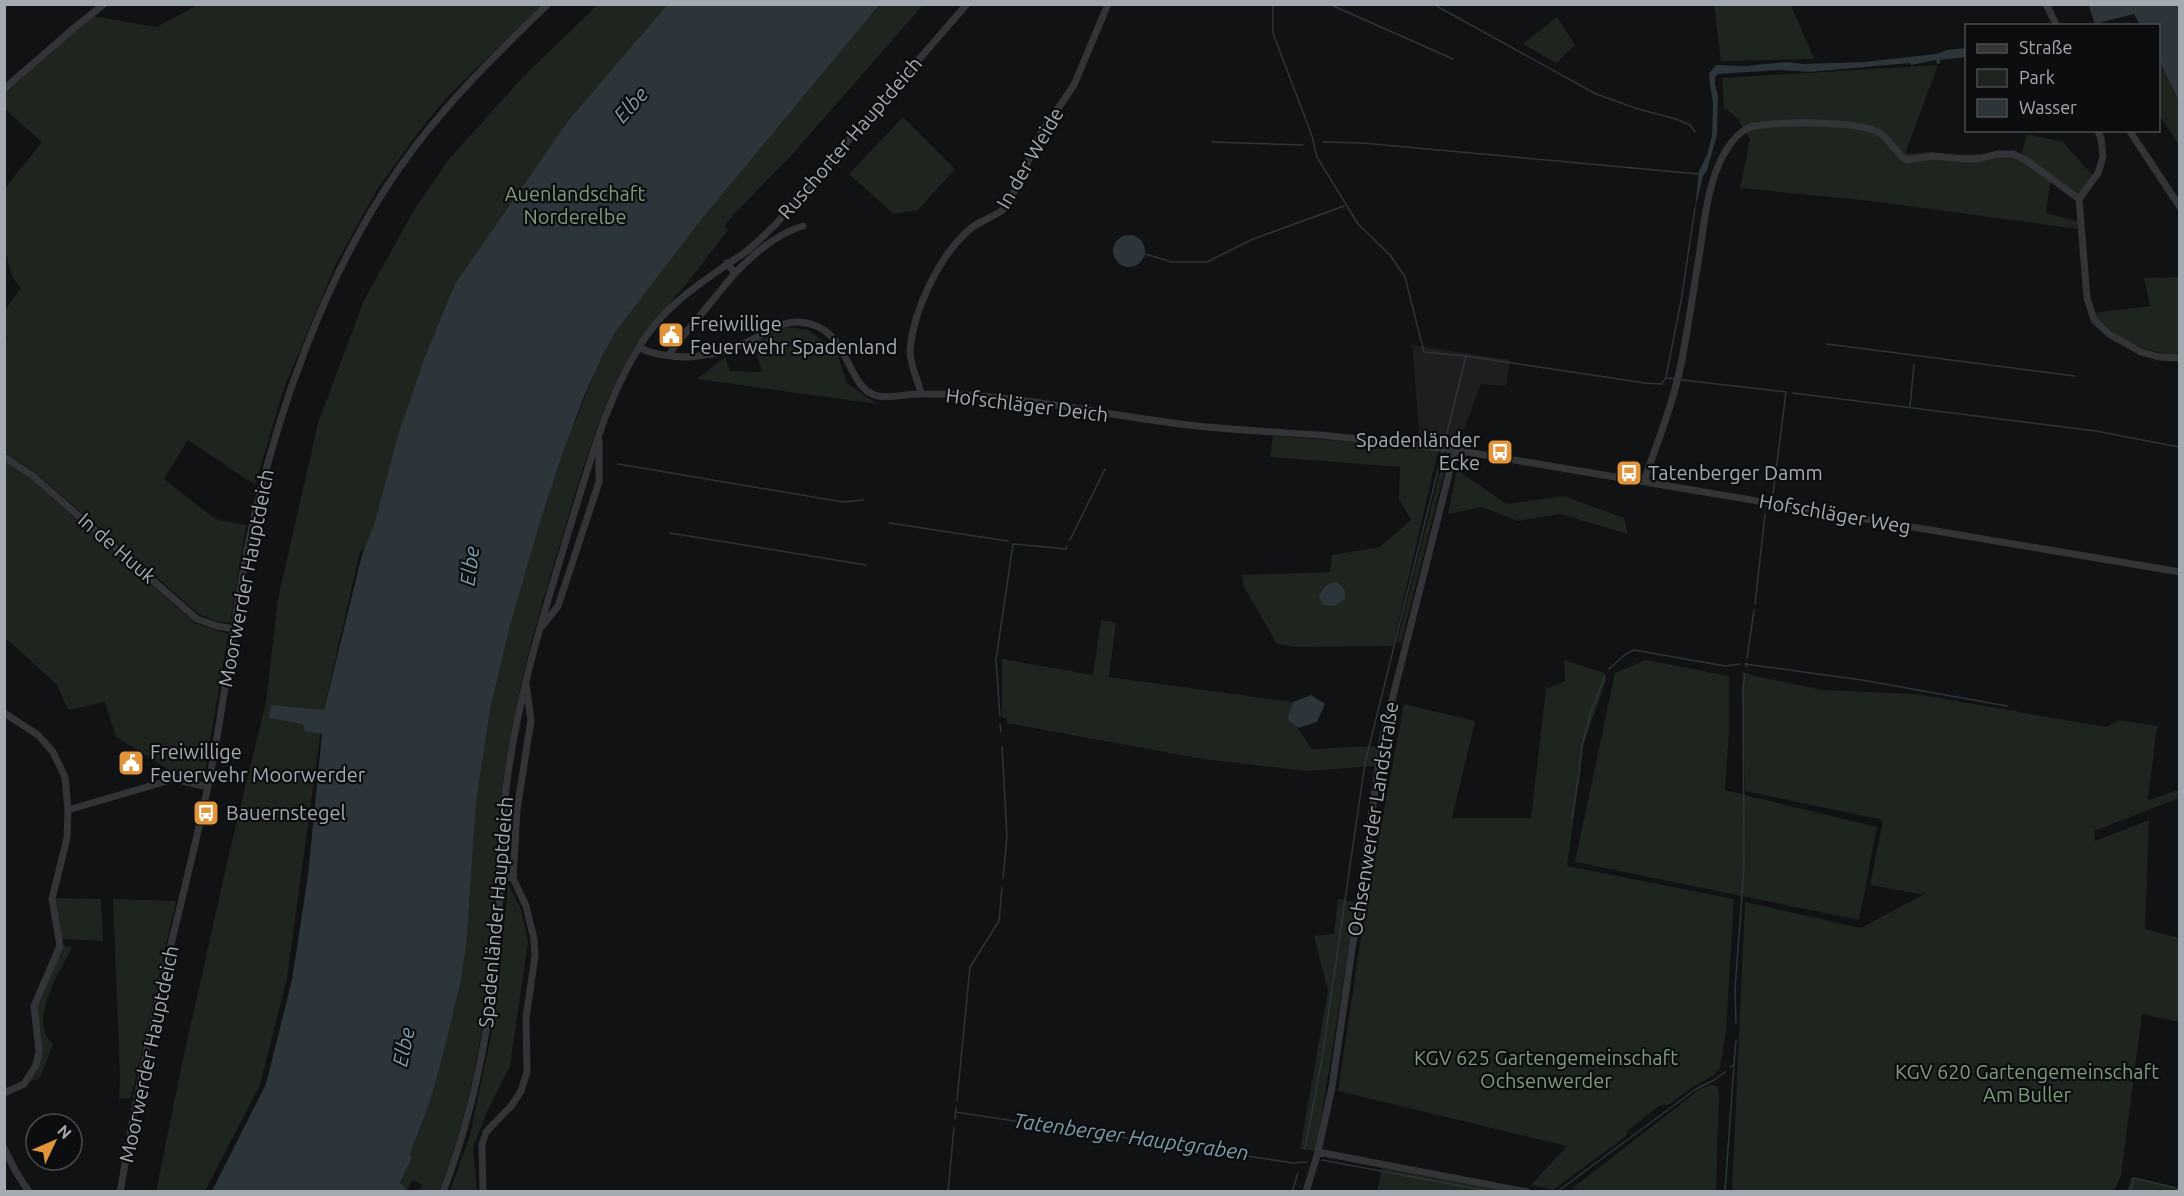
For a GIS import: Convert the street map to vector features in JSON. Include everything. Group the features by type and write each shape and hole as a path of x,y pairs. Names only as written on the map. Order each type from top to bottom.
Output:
{"street":[{"path":"4,89 104,4"},
{"name":"Moorwerder Hauptdeich","path":"120,1191 140,1082 208,786 256,513 287,401 310,339 354,243 383,192 436,120 497,54 548,4"},
{"name":"Ruschorter Hauptdeich","path":"639,348 663,315 700,282 748,249 775,225 967,4"},
{"name":"In der Weide","path":"921,393 909,351 928,287 941,261 957,241 971,228 995,217 1008,205 1041,133 1074,85 1108,4"},
{"path":"2046,4 2056,24"},
{"path":"1644,481 1673,399 1681,365 1710,194 1720,161 1736,137 1748,128 1768,124 1817,122 1857,127 1880,133 1906,160 1933,156 1979,159 1997,154 2013,154 2026,160 2079,199"},
{"path":"2098,132 2103,156 2098,172 2079,199 2087,298 2094,320 2109,333 2141,352 2159,357 2180,358"},
{"path":"2130,132 2180,207"},
{"name":"Ruschorter Hauptdeich","path":"669,355 735,273 782,235 803,226"},
{"path":"727,263 735,273"},
{"name":"Hofschläger Deich","path":"639,348 669,355 694,357 720,353 777,326 800,322 814,326 828,334 840,346 860,384 877,396 921,393 1019,400 1192,425 1343,437 1451,449"},
{"name":"Spadenländer Hauptdeich","path":"443,1191 463,1133 488,1018 498,929 506,790 525,681 599,435 639,348"},
{"name":"Spadenländer Hauptdeich","path":"540,630 558,606 599,482 599,435"},
{"name":"Hofschläger Weg","path":"1451,449 2180,572"},
{"name":"Ochsenwerder Landstraße","path":"1306,1191 1318,1152 1332,1087 1383,736 1451,449"},
{"name":"In de Huuk","path":"4,457 33,476 197,619 234,629"},
{"path":"483,1191 482,1144 486,1132 512,1105 521,1091 528,1072 526,1018 535,956 534,939 526,906 513,878 517,810 531,720 525,681"},
{"path":"4,713 38,735 53,752 65,777 68,810 66,838 52,898 60,946 34,1006 39,1051 36,1065 24,1084 4,1093"},
{"path":"68,810 174,779 208,786"},
{"path":"500,877 513,878"},
{"path":"4,1148 29,1191"},
{"path":"1318,1152 1527,1191"}],"shaded area":[{"path":"1412,345 1510,360 1506,386 1481,384 1458,445 1420,442"}],"green space":[{"path":"198,5 542,5 446,98 378,188 336,264 284,388 255,485 188,440 164,479 215,519 246,525 230,623 200,615 36,473 5,453 4,340 7,337 5,310 21,288 13,278 5,252 5,188 42,142 5,109 4,94 93,16 156,27"},
{"name":"Auenlandschaft Norderelbe","path":"597,5 923,5 789,158 725,225 728,230 632,351 602,415 545,593 512,725 502,793 490,967 483,1024 458,1136 439,1191 419,1191 423,1185 413,1180 407,1191 404,1191 406,1187 400,1184 411,1158 440,1067 467,937 476,802 491,705 512,619 541,519 561,458 598,364 360,552 324,708 287,978 260,1085 205,1191 156,1192 229,854 266,702 278,599 318,423 364,300 414,210 449,159 523,77"},
{"path":"1714,5 1791,5 1814,59 1721,61"},
{"path":"1557,17 1575,45 1556,63 1523,44"},
{"path":"1938,65 1905,154 1931,152 1955,155 2012,152 2021,156 2027,134 2063,142 2095,178 2083,200 2050,182 2046,213 2077,221 2078,229 1871,201 1740,188 1750,139 1738,119 1724,107 1722,78"},
{"path":"2160,65 2179,101 2179,145 2160,116"},
{"path":"903,117 955,169 918,210 894,214 849,174"},
{"path":"2179,277 2179,355 2155,352 2134,344 2114,333 2095,317 2094,313 2150,306 2144,278"},
{"path":"786,327 808,330 836,350 847,383 877,404 697,379 725,357 730,371 762,372 753,343"},
{"path":"1273,436 1438,451 1393,646 1296,647 1277,644 1243,585 1242,575 1330,572 1332,555 1380,547 1411,520 1399,499 1400,467 1270,457"},
{"path":"1445,452 1449,453 1401,643 1397,642"},
{"path":"5,462 31,479 195,623 228,634 204,778 174,773 116,737 105,702 68,710 57,685 8,640 5,640"},
{"path":"1457,470 1507,504 1564,496 1624,518 1628,534 1560,514 1518,521 1482,507 1448,514"},
{"path":"1101,620 1116,623 1109,677 1293,702 1287,719 1298,728 1312,749 1379,746 1375,766 1306,771 1203,759 1007,723 1007,719 1002,717 1002,659 1093,675"},
{"name":"KGV 625 Gartengemeinschaft Ochsenwerder","path":"1564,660 1604,673 1606,680 1584,743 1567,866 1734,899 1726,1031 1720,1068 1714,1075 1668,1105 1659,1106 1627,1131 1626,1136 1553,1190 1531,1185 1567,1146 1338,1091 1365,911 1404,704 1475,721 1452,818 1531,818 1546,689 1565,681"},
{"path":"1646,660 1729,676 1729,731 1725,790 1877,827 1859,920 1575,862 1615,673"},
{"name":"KGV 620 Gartengemeinschaft Am Buller","path":"1742,671 1755,676 1823,690 1916,694 2106,727 2120,720 2157,726 2148,800 2179,790 2179,798 2094,831 2095,841 2149,820 2145,929 2179,938 2179,1022 2142,1014 2121,1175 2114,1191 1732,1192 1745,902 1861,928 1926,893 1919,894 1870,885 1883,820 1745,791"},
{"path":"508,884 521,909 528,941 510,1066 486,1114 473,1147 477,1191 450,1191 470,1135 495,1017"},
{"path":"54,898 101,899 103,941 62,939"},
{"path":"113,899 176,901 131,1098 119,1099 120,1078"},
{"path":"1338,899 1356,902 1316,1151 1300,1149 1328,991 1314,936 1334,934"},
{"path":"62,946 72,947 48,996 44,1010 43,1023 46,1034 53,1044 40,1078 31,1081 29,1080 37,1066 37,1006"},
{"path":"1712,1085 1717,1086 1719,1092 1716,1191 1573,1191 1574,1187 1700,1089"},
{"path":"1382,1168 1505,1191 1377,1191"},
{"path":"2131,1177 2179,1189 2179,1191 2127,1191"}],"water":[{"name":"Elbe","path":"668,4 879,5 700,221 616,331 585,394 541,519 512,619 491,705 476,802 467,937 461,980 428,1107 410,1155 412,1157 400,1183 406,1187 404,1191 212,1191 266,1084 292,980 308,875 322,734 305,731 303,724 269,718 271,705 324,710 362,555 375,522 399,432 425,357 455,284 568,121"},
{"path":"2094,4 2179,5 2179,101 2160,63 2160,24 2139,24 2134,14 2095,24 2089,7"},
{"path":"1965,48 1965,57 1940,60 1937,64 1936,60 1911,65 1910,63 1809,72 1780,70 1718,74 1715,77 1718,95 1717,135 1695,209 1699,171 1707,155 1712,136 1713,103 1709,78 1710,72 1716,65 1864,62 1936,54"},
{"path":"1129,235 1140,240 1145,251 1140,262 1129,267 1118,262 1113,251 1118,240"},
{"path":"1337,582 1344,589 1345,599 1335,606 1323,605 1319,597 1325,586"},
{"path":"1311,695 1325,704 1317,722 1298,728 1287,719 1293,702"}],"waterway":[{"path":"1273,4 1273,33 1312,136 1317,157 1358,224 1390,255 1405,277 1424,352 1466,356 1645,383 1661,384 1666,378 1675,379"},
{"path":"1329,4 1453,59"},
{"path":"1433,4 1596,94 1676,119 1690,125 1695,132"},
{"path":"1212,142 1303,145"},
{"path":"1323,142 1362,143 1699,174"},
{"path":"1145,254 1172,262 1207,262 1253,239 1344,206"},
{"path":"1666,377 1681,301 1695,208"},
{"path":"1827,344 2075,376"},
{"path":"1444,445 1466,356"},
{"path":"1910,407 1914,364"},
{"path":"1682,380 1786,392 1773,494"},
{"path":"1793,393 2096,431 2179,447"},
{"path":"1305,1149 1322,1058 1365,763 1443,450"},
{"path":"618,464 843,502 863,500"},
{"path":"1070,540 1105,469"},
{"path":"1755,604 1765,514"},
{"path":"889,523 1008,541"},
{"path":"670,533 866,565"},
{"path":"1000,716 996,660 1013,544 1066,549 1067,546"},
{"path":"1747,658 1754,610"},
{"path":"1609,669 1627,653 1634,650 1725,666 1740,664"},
{"path":"1746,667 1747,663"},
{"path":"1745,664 1862,680 2007,706"},
{"path":"1736,1023 1735,990 1744,867 1743,688 1745,674"},
{"path":"1572,818 1582,745 1591,712 1605,676"},
{"path":"1000,724 1001,732"},
{"path":"1002,747 1007,836 1003,878"},
{"path":"957,1100 970,967 999,921 1002,887"},
{"path":"1730,1067 1734,1064 1736,1040"},
{"path":"1725,1192 1734,1064"},
{"name":"Tatenberger Hauptgraben","path":"1558,1191 1696,1089 1725,1072"},
{"name":"Tatenberger Hauptgraben","path":"955,1119 956,1107"},
{"name":"Tatenberger Hauptgraben","path":"955,1112 1293,1163 1307,1162"},
{"path":"948,1192 954,1127"},
{"name":"Tatenberger Hauptgraben","path":"1322,1160 1494,1192"},
{"path":"1292,1192 1298,1173"},
{"path":"2130,1192 2134,1178 2180,1189"}],"place":[{"name":"Freiwillige Feuerwehr Spadenland","path":"671,335"},
{"name":"Spadenländer Ecke","path":"1500,452"},
{"name":"Tatenberger Damm","path":"1629,473"},
{"name":"Freiwillige Feuerwehr Moorwerder","path":"131,763"},
{"name":"Bauernstegel","path":"206,813"}]}
